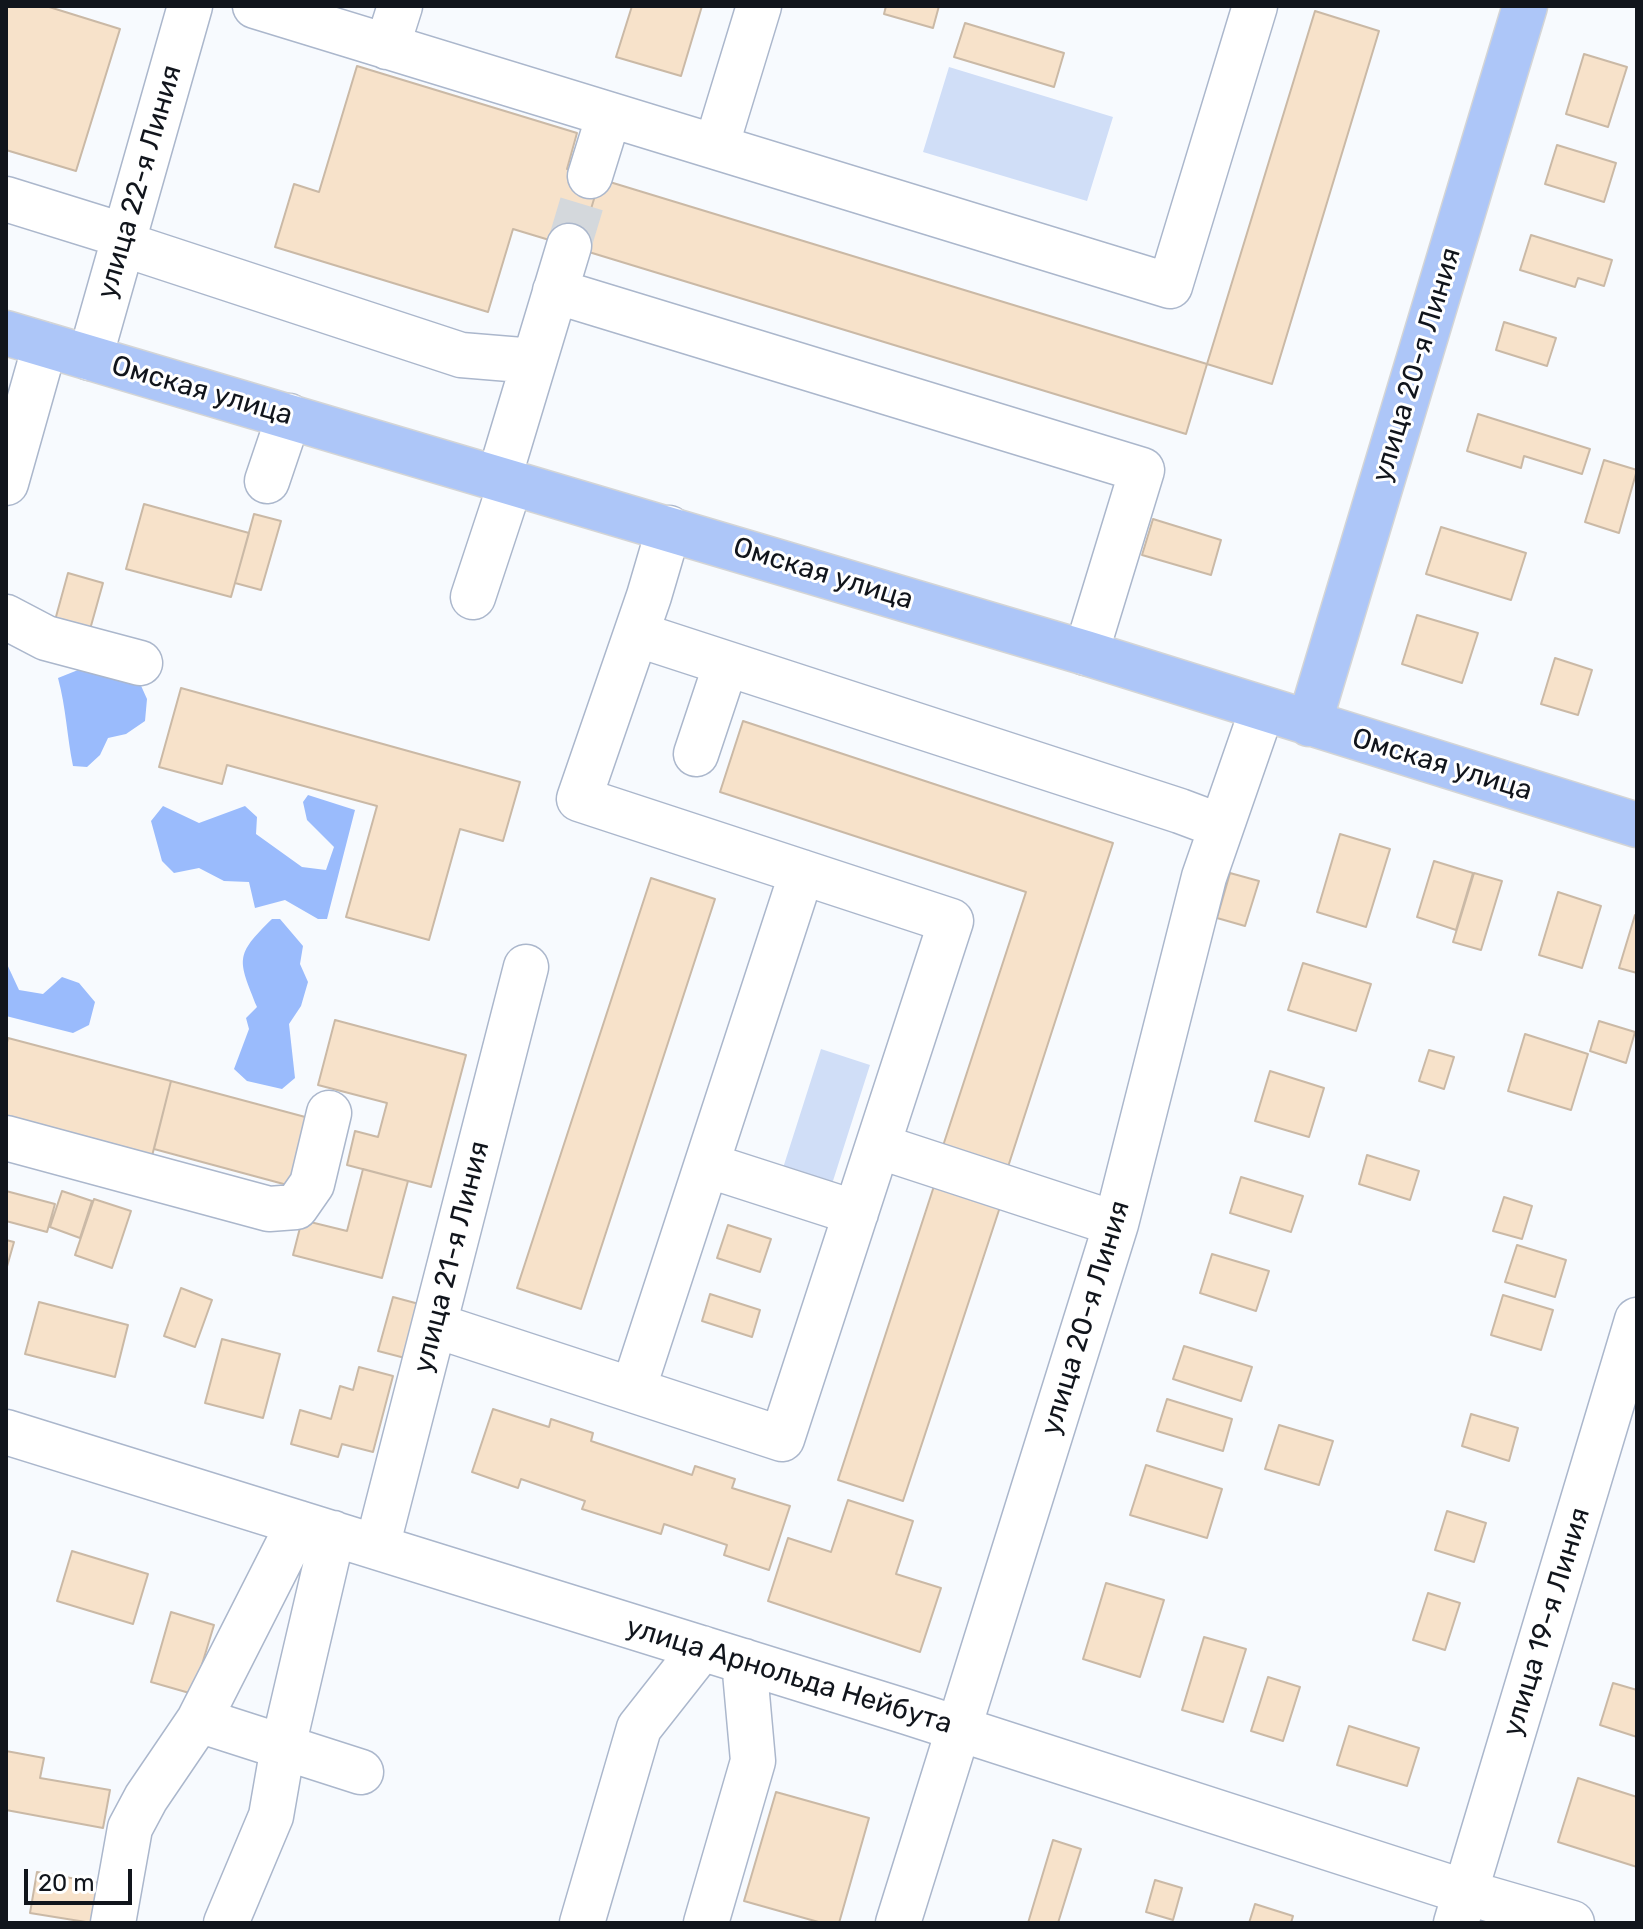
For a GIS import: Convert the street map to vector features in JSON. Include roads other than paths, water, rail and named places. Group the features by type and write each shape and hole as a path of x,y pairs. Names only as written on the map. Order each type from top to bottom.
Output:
{"main road":[{"name":"улица 20-я Линия","path":"1309,724 1525,6"},
{"name":"Омская улица","path":"25,339 1086,653 1637,825"}],"street":[{"name":"улица 22-я Линия","path":"90,358 190,6"},
{"path":"255,6 1170,286 1255,6"},
{"path":"387,47 400,6"},
{"path":"716,147 759,6"},
{"path":"590,176 609,115"},
{"path":"6,199 461,355 534,361"},
{"path":"473,597 534,361 569,246"},
{"path":"555,291 1142,470 1086,653"},
{"path":"6,483 25,339"},
{"path":"267,481 289,416"},
{"path":"434,1325 782,1439 951,921 579,799 669,528"},
{"path":"6,617 46,638 140,663"},
{"path":"636,634 1220,826"},
{"path":"696,754 726,664"},
{"name":"улица 20-я Линия","path":"898,1923 1116,1224 1204,877 1262,710"},
{"path":"633,1390 802,872"},
{"name":"улица 21-я Линия","path":"377,1547 526,967"},
{"path":"6,1138 269,1209 296,1207 312,1184 329,1113"},
{"path":"878,1146 1116,1224"},
{"path":"707,1165 856,1213"},
{"name":"улица 19-я Линия","path":"1461,1907 1637,1320"},
{"name":"улица Арнольда Нейбута","path":"6,1432 959,1729 1461,1907 1572,1923"},
{"path":"113,1923 130,1828 316,1528"},
{"path":"226,1923 271,1816 316,1528"},
{"path":"582,1923 639,1728 702,1648"},
{"path":"706,1923 753,1761 744,1661"},
{"path":"199,1720 361,1772"}],"tunnel":[{"path":"569,246 590,176"}]}
